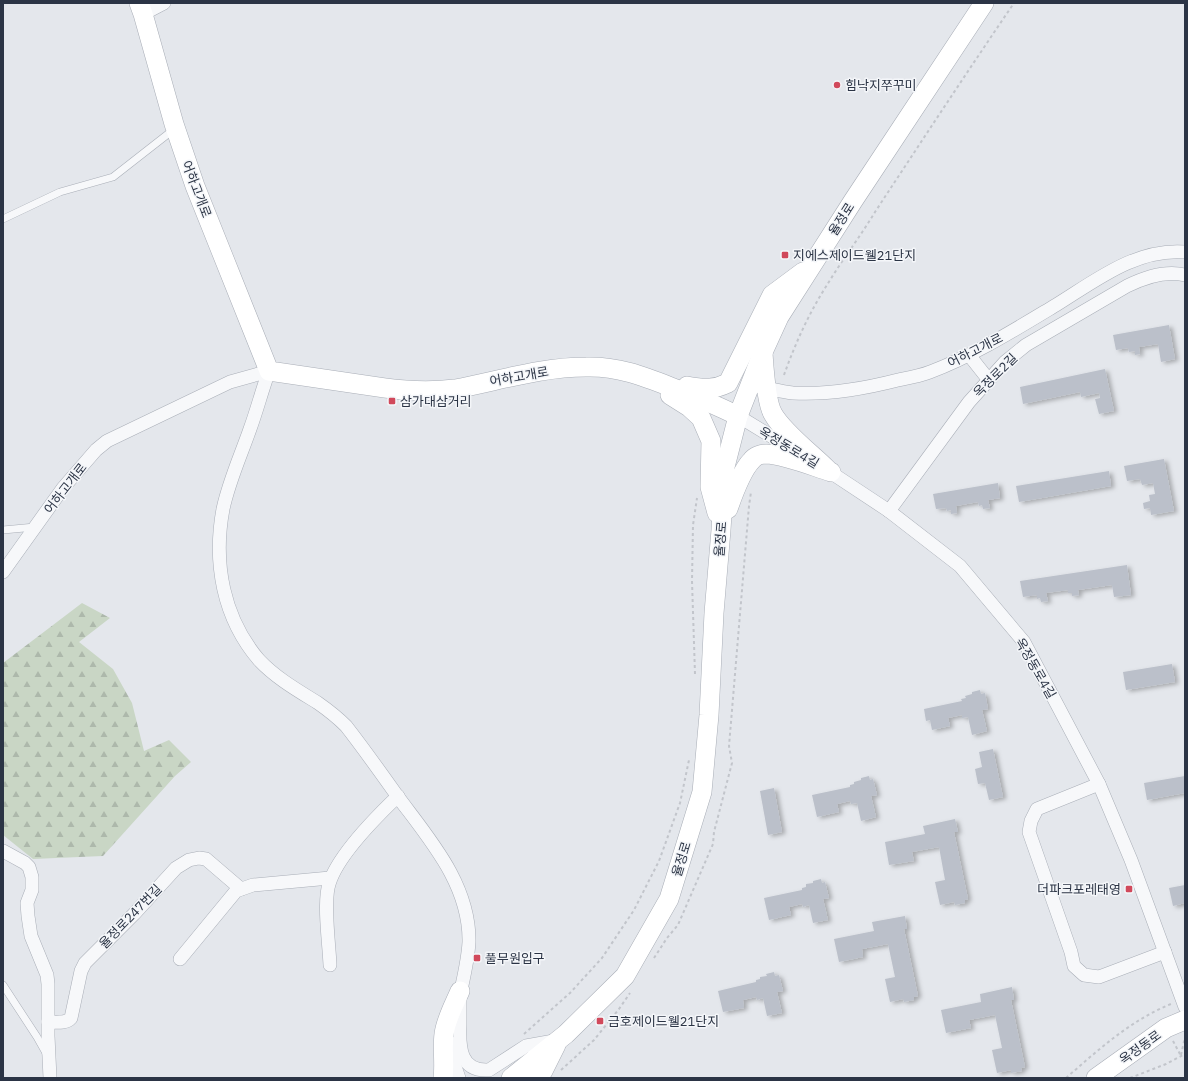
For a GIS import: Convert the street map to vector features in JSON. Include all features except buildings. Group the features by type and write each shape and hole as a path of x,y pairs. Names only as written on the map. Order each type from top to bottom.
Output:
{"main road":[{"name":"율정로","path":"511,1078 566,1034 625,976 669,899 702,792 709,715 714,613 725,467 738,416 758,387 763,352 779,317 853,200 984,3"},
{"name":"어하고개로","path":"141,8 161,83 195,186 269,371 404,390 454,389 530,372 585,367 604,367 635,373 706,401 738,416"},
{"path":"635,373 702,389 719,387 728,382 772,295 811,267"},
{"path":"635,373 689,407 701,418 711,441 710,487 721,530"},
{"path":"758,387 772,414 782,427 831,472"},
{"path":"721,530 734,492 752,459 766,454 789,459 831,472"},
{"path":"443,1078 444,1034 450,1012 460,991"},
{"name":"옥정동로","path":"1096,1078 1166,1028 1185,1020"},
{"path":"536,1078 543,1071 558,1041"}],"street":[{"path":"141,8 164,3"},
{"name":"어하고개로","path":"758,387 792,393 830,393 879,385 929,373 968,355 1134,260 1168,252 1185,252"},
{"name":"옥정로2길","path":"889,511 969,402 1005,362 1026,346 1127,286 1155,275 1168,273 1185,275"},
{"path":"968,355 988,380"},
{"path":"269,371 231,482 223,510 220,566 227,603 237,628 248,646 260,661 280,679 331,712 346,726 439,852 461,893 467,920 469,941 467,963 451,1034 452,1058 459,1078"},
{"name":"어하고개로","path":"3,572 63,488 96,450 107,441 230,382 269,371"},
{"name":"옥정동로4길","path":"738,416 831,472 889,511 960,566 1024,642 1099,784 1131,860 1185,1007"},
{"path":"1099,784 1037,809 1031,821 1029,832 1071,952 1074,966 1084,975 1099,977 1165,952"},
{"path":"330,965 326,904 330,878 366,828 398,796"},
{"path":"3,851 25,863 29,867 32,878 32,890 27,903 28,916 31,936 47,975 50,1078"},
{"name":"율정로247번길","path":"48,1022 66,1022 71,1018 81,971 85,963 134,914 176,868 189,860 203,858 210,862 241,889"},
{"path":"180,960 236,891 253,885 330,878"},
{"path":"460,991 459,1037 461,1052 468,1064 475,1069 489,1070 526,1046 558,1041"}],"lane":[{"path":"3,219 60,192 113,177 168,134 176,132"},
{"name":"어하고개로","path":"3,530 35,527"},
{"path":"3,985 50,1058"}],"path":[{"path":"784,375 792,353 826,286 952,94 1014,3"},
{"path":"695,675 692,581 693,525 698,494"},
{"path":"523,1035 570,993 602,958 634,910 659,861 680,803 690,753"},
{"path":"1066,1078 1121,1032 1155,1010"},
{"path":"1181,1056 1185,1037"},
{"path":"1130,1078 1166,1064 1185,1054"}],"green space":[{"path":"82,603 110,618 79,642 113,669 132,703 144,751 169,740 191,762 175,776 103,856 33,859 3,835 3,663"}],"place":[{"name":"힘낙지쭈꾸미","path":"837,85"},
{"name":"지에스제이드웰21단지","path":"785,255"},
{"name":"삼가대삼거리","path":"392,401"},
{"name":"더파크포레태영","path":"1129,889"},
{"name":"풀무원입구","path":"477,958"},
{"name":"금호제이드웰21단지","path":"600,1021"}]}
